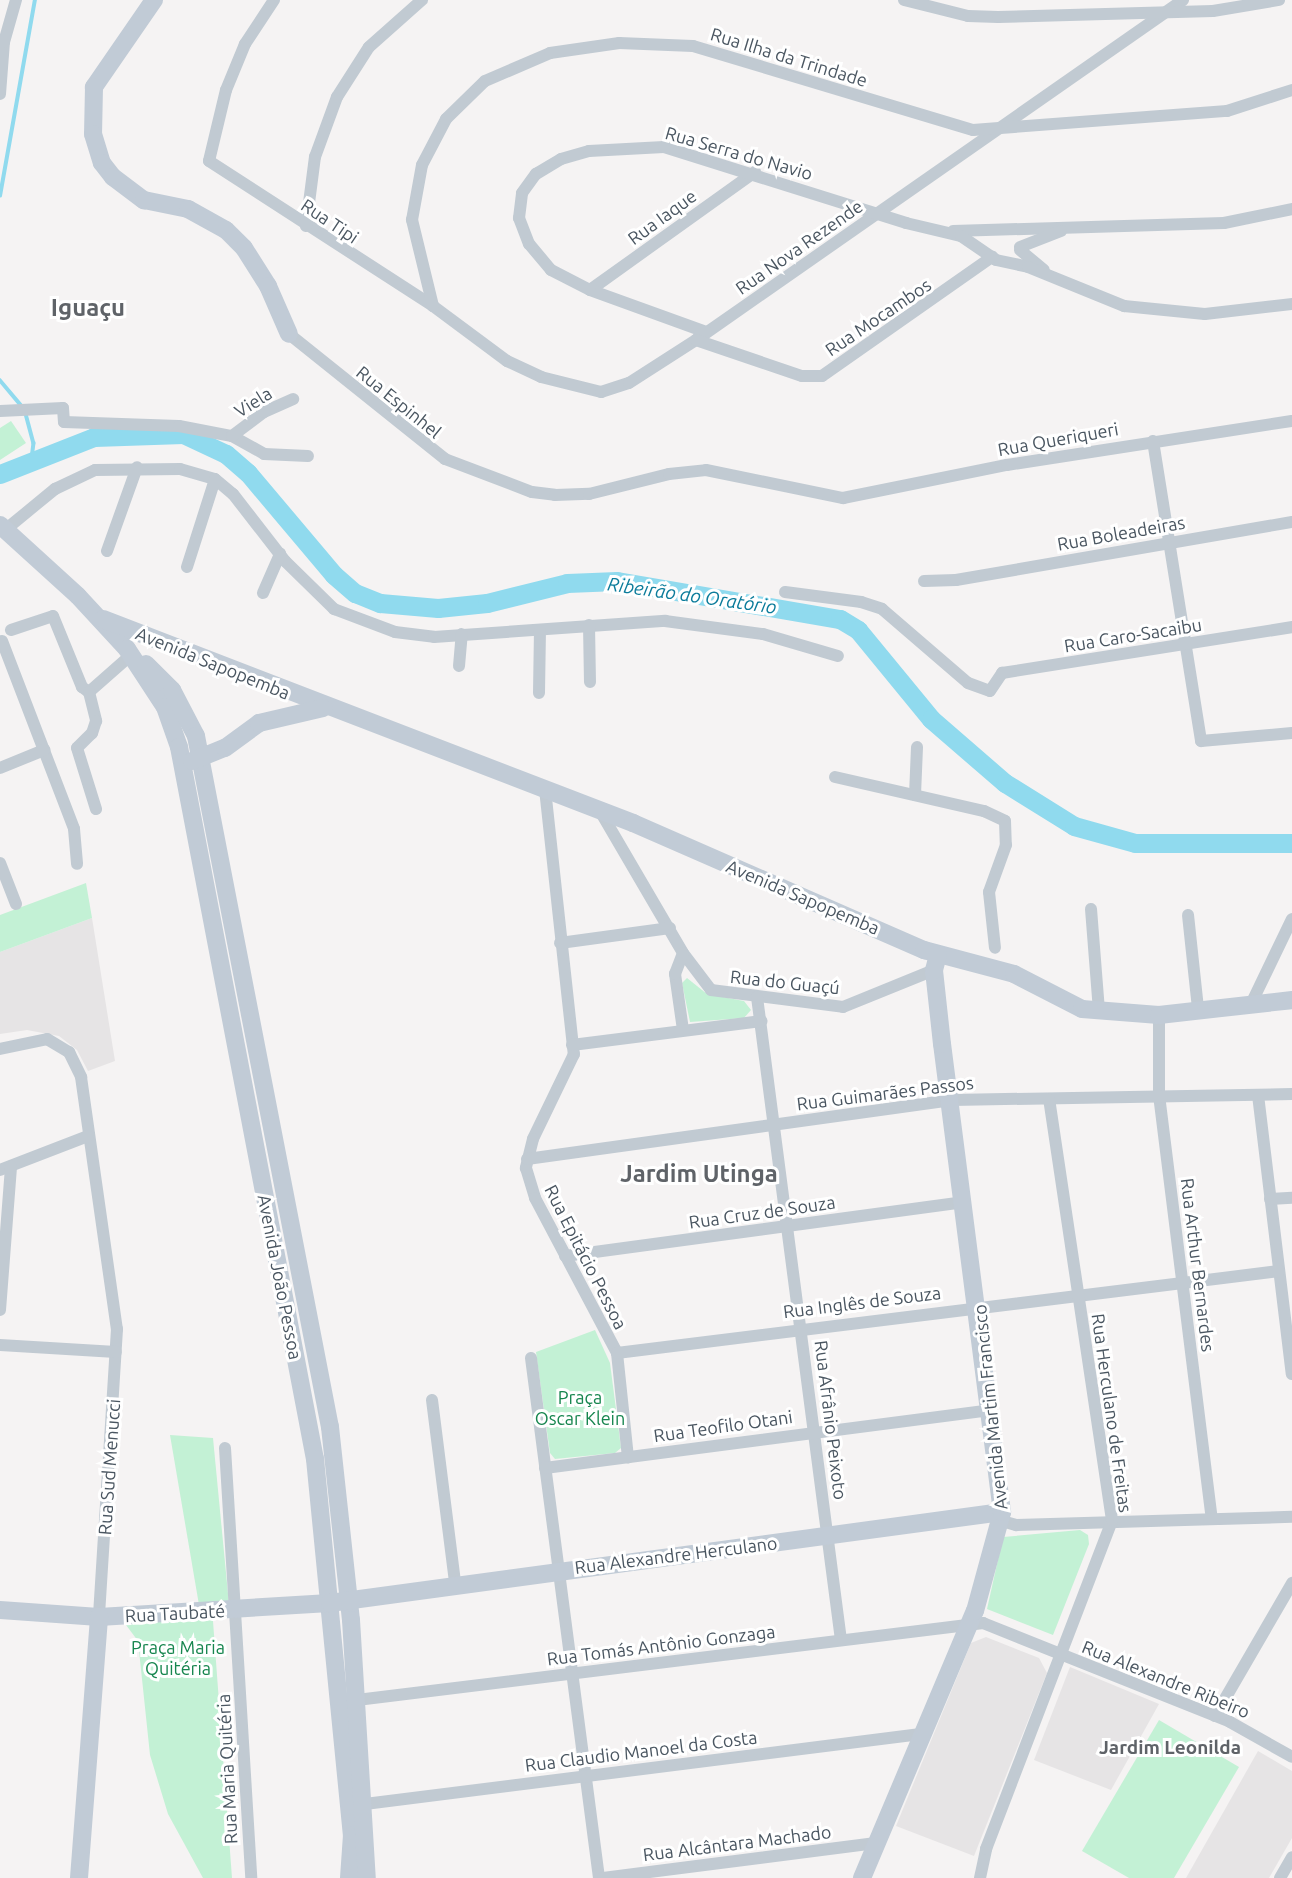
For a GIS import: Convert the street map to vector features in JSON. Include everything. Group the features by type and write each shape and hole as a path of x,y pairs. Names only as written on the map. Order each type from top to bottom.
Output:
{"main road":[{"path":"154,0 94,87 93,134 102,163 113,177 144,200 188,209 226,230 244,248 268,286 289,334"},
{"path":"3,528 100,618"},
{"name":"Avenida Sapopemba","path":"100,618 269,687 600,811 936,962 1014,974 1070,1004 1100,1011 1159,1015 1252,1002 1292,1000"},
{"name":"Avenida João Pessoa","path":"100,618 188,716 201,758 330,1427 349,1597 365,1804 367,1878"},
{"path":"154,679 164,657 180,651"},
{"name":"Avenida João Pessoa","path":"154,679 179,747 315,1459 352,1835 349,1878"},
{"path":"179,747 187,760 201,758 225,748 259,723 270,706 269,687"},
{"name":"Avenida Sapopemba","path":"259,723 327,708"},
{"path":"205,782 225,748"},
{"name":"Avenida Martim Francisco","path":"862,1878 970,1624 1002,1517 936,962"},
{"name":"Rua Alexandre Herculano","path":"349,1597 828,1535 1002,1517"},
{"name":"Rua Taubaté","path":"0,1610 99,1617 330,1603 349,1597"},
{"name":"Rua Sud Menucci","path":"79,1878 99,1617"}],"street":[{"path":"0,94 2,41 16,0"},
{"name":"Rua Tipi","path":"274,0 245,44 230,80 209,161 433,306"},
{"path":"306,226 318,148 337,97 369,47 422,0"},
{"path":"904,0 988,17 1213,11 1279,0"},
{"name":"Rua Nova Rezende","path":"433,306 507,361 586,391 601,392 629,383 701,336 1183,0"},
{"name":"Rua Ilha da Trindade","path":"433,306 412,220 422,165 446,119 485,81 529,59 571,48 619,44 693,46 960,128 998,128 1227,111 1292,90"},
{"name":"Rua Serra do Navio","path":"701,336 590,290 551,270 523,233 519,218 522,193 542,169 589,151 644,145 755,172 877,214 946,231"},
{"name":"Rua Iaque","path":"590,290 755,172"},
{"path":"946,231 1224,223 1292,209"},
{"path":"1002,228 1017,234 1020,249 1049,275"},
{"path":"990,254 987,240 1002,228"},
{"path":"1005,261 1020,249 1071,229"},
{"path":"946,231 1005,261 1049,275 1124,306 1205,314 1292,304"},
{"name":"Rua Mocambos","path":"701,336 802,376 822,376 990,254"},
{"name":"Rua Espinhel","path":"289,334 445,459 532,492 555,495 620,487 706,470 832,499"},
{"name":"Viela","path":"232,436 264,412 293,399"},
{"path":"0,411 63,408 64,422 179,426 232,436 264,454 308,456"},
{"name":"Rua Queriqueri","path":"832,499 1153,441 1292,421"},
{"path":"1153,441 1201,741 1292,733"},
{"path":"107,551 137,467"},
{"path":"3,528 69,481 95,470 137,467 180,469 215,479 233,494 280,554 321,599 349,617 412,636 537,630 645,620 722,626 800,642 838,656"},
{"path":"187,567 215,479"},
{"name":"Rua Boleadeiras","path":"924,581 956,580 1292,522"},
{"path":"262,593 280,554"},
{"name":"Rua Caro-Sacaibu","path":"785,592 873,605 968,683 990,691 1002,673 1292,627"},
{"path":"10,630 52,616 82,687 89,692 96,721 92,733 76,748 96,809"},
{"path":"589,625 590,682"},
{"path":"537,630 539,692"},
{"path":"459,666 462,634"},
{"path":"2,641 76,835 77,864"},
{"path":"89,692 129,652"},
{"path":"915,795 917,747"},
{"path":"0,768 44,750"},
{"path":"835,776 1002,818 1007,824 1006,845 989,892 995,948"},
{"path":"527,1159 570,1066 572,1045 545,789"},
{"name":"Rua do Guaçú","path":"600,811 683,953 711,990 849,1006 936,962"},
{"path":"0,863 16,904"},
{"path":"1091,909 1100,1011"},
{"path":"1188,915 1198,1009"},
{"path":"1252,1002 1292,919"},
{"path":"561,943 670,928"},
{"path":"683,953 675,974 683,1030"},
{"name":"Rua Afrânio Peixoto","path":"757,997 841,1640"},
{"name":"Rua Arthur Bernardes","path":"1159,1015 1159,1095 1212,1518"},
{"path":"572,1045 761,1021"},
{"name":"Rua Sud Menucci","path":"0,1049 47,1039 62,1045 75,1060 116,1320 99,1617"},
{"name":"Rua Guimarães Passos","path":"527,1159 952,1100 1292,1094"},
{"path":"1258,1095 1279,1271 1290,1336 1292,1374"},
{"name":"Rua Herculano de Freitas","path":"980,1878 986,1849 1112,1520 1049,1100"},
{"path":"0,1310 5,1168 88,1136"},
{"name":"Rua Epitácio Pessoa","path":"527,1159 530,1188 617,1353 628,1457"},
{"path":"1270,1199 1292,1198"},
{"name":"Rua Cruz de Souza","path":"565,1256 964,1202"},
{"name":"Rua Inglês de Souza","path":"617,1353 801,1327 1183,1280 1279,1271"},
{"path":"0,1345 116,1352"},
{"path":"531,1358 601,1878"},
{"path":"432,1400 455,1583"},
{"name":"Rua Teofilo Otani","path":"545,1468 990,1410"},
{"name":"Rua Maria Quitéria","path":"225,1448 251,1878"},
{"path":"1002,1517 1016,1525 1112,1520 1292,1517"},
{"path":"1215,1716 1292,1583"},
{"name":"Rua Alexandre Ribeiro","path":"970,1624 983,1623 1215,1716 1292,1756"},
{"name":"Rua Tomás Antônio Gonzaga","path":"357,1700 970,1624"},
{"name":"Rua Claudio Manoel da Costa","path":"365,1804 921,1734"},
{"name":"Rua Alcântara Machado","path":"601,1878 876,1843"},
{"path":"1280,1878 1292,1857"}],"shaded area":[{"path":"92,918 115,1061 88,1071 77,1050 59,1036 27,1030 0,1034 0,952"},
{"path":"986,1637 1039,1658 1047,1673 974,1856 896,1826 971,1643"},
{"path":"1070,1667 1159,1704 1111,1790 1034,1760"},
{"path":"1258,1751 1292,1771 1292,1838 1269,1878 1186,1878"}],"green space":[{"path":"11,421 26,443 0,460 0,428"},
{"path":"86,883 92,918 0,952 0,915"},
{"path":"687,978 707,994 744,1001 751,1010 744,1018 690,1022 682,983"},
{"name":"Praça Oscar Klein","path":"595,1330 610,1363 621,1448 615,1453 555,1459 550,1453 536,1352"},
{"path":"170,1435 213,1438 229,1604 199,1605"},
{"path":"1080,1530 1088,1535 1089,1544 1053,1635 987,1609 1003,1537"},
{"name":"Praça Maria Quitéria","path":"207,1616 213,1621 232,1878 203,1878 168,1814 150,1755 138,1641 126,1625"},
{"path":"1159,1720 1239,1767 1174,1878 1129,1878 1082,1851"}],"waterway":[{"path":"0,196 35,0"},
{"path":"0,380 23,407"},
{"path":"26,414 34,443 32,460"},
{"name":"Ribeirão do Oratório","path":"0,474 94,437 183,434 226,454 248,473 334,575 355,593 380,603 438,608 487,603 567,583 617,581 840,619 858,630 931,719 1005,783 1074,826 1135,843 1292,843"}],"district":[{"name":"Iguaçu","path":"88,308"},
{"name":"Jardim Utinga","path":"699,1174"},
{"name":"Jardim Leonilda","path":"1170,1748"}]}
